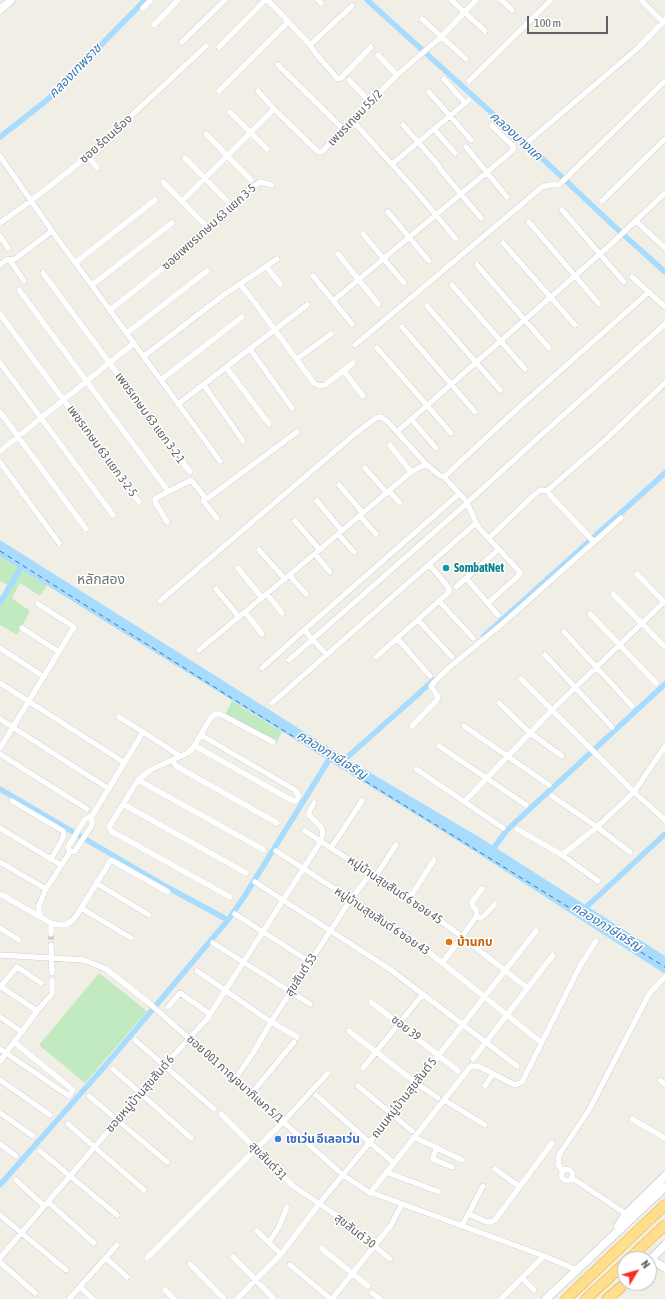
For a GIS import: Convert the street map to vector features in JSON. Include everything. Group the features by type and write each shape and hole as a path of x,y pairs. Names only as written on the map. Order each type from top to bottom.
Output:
{"highway":[{"path":"566,1299 665,1204"},
{"path":"637,1251 665,1225"},
{"path":"586,1299 617,1270"},
{"path":"606,1299 617,1290"}],"main road":[{"path":"0,10 11,0"},
{"path":"608,1240 626,1214 665,1176"},
{"path":"546,1299 665,1187"},
{"path":"657,1253 665,1246"},
{"path":"610,1299 618,1291"}],"street":[{"path":"143,8 151,0"},
{"path":"154,25 178,0"},
{"path":"182,42 225,0"},
{"path":"219,46 264,0"},
{"path":"268,0 310,45 338,79 341,78 371,47"},
{"path":"451,0 485,31"},
{"name":"เพชรเกษม 55/2","path":"258,91 274,109 320,153 397,75 441,37 476,0"},
{"path":"501,0 512,10"},
{"path":"469,81 551,0"},
{"path":"529,141 638,48 664,21 641,0"},
{"path":"310,45 352,6"},
{"path":"422,19 466,59"},
{"path":"219,91 288,22"},
{"name":"ซอย ร้ตนเรึอง","path":"0,223 88,156 206,46"},
{"path":"378,55 397,75"},
{"path":"278,65 343,130"},
{"path":"349,80 370,102"},
{"path":"392,164 467,102 444,80"},
{"path":"355,345 542,187 549,184 558,185 563,182 665,80"},
{"path":"429,92 471,140"},
{"path":"182,201 274,109"},
{"path":"230,112 267,148"},
{"path":"352,120 456,239"},
{"path":"403,124 481,218"},
{"path":"333,301 514,148 492,126"},
{"path":"434,129 455,153"},
{"path":"206,134 251,180"},
{"path":"602,201 665,139"},
{"path":"466,147 507,197"},
{"path":"88,156 97,168"},
{"path":"1,158 75,263 220,461"},
{"path":"185,158 227,201"},
{"path":"163,182 204,224"},
{"name":"ซอยเพชรเกษม 63 แยก 3-5","path":"110,310 191,246 250,189 260,182 272,185"},
{"path":"399,430 626,232 665,193"},
{"path":"75,263 155,200"},
{"path":"562,210 624,282"},
{"path":"388,212 429,261"},
{"path":"636,221 665,248"},
{"path":"529,222 600,304"},
{"path":"92,286 172,223"},
{"path":"0,265 6,260 15,260 52,231"},
{"path":"363,234 404,283"},
{"path":"0,236 8,248"},
{"path":"503,243 575,325"},
{"path":"338,254 378,304"},
{"path":"144,356 240,284 278,258"},
{"path":"10,260 24,281"},
{"path":"477,265 549,348"},
{"path":"266,266 280,284"},
{"path":"127,333 207,271"},
{"name":"เพชรเกษม 63 แยก 3-2-1","path":"43,273 190,472"},
{"path":"313,276 352,324"},
{"path":"632,277 665,307"},
{"path":"240,284 314,383 320,386 325,385 352,363"},
{"path":"452,285 525,369"},
{"path":"19,290 168,491"},
{"path":"444,477 517,409 649,292"},
{"path":"178,404 307,305"},
{"path":"427,306 500,390"},
{"name":"เพชรเกษม 63 แยก 3-2-5","path":"0,314 139,502"},
{"path":"161,380 242,317"},
{"path":"289,660 665,324"},
{"path":"402,327 475,412"},
{"path":"297,359 331,334"},
{"path":"0,451 134,343"},
{"path":"377,348 451,433"},
{"path":"250,349 292,408"},
{"path":"0,363 113,515"},
{"path":"226,367 269,424"},
{"path":"344,370 363,396"},
{"path":"548,492 548,490 603,442 665,383"},
{"path":"204,385 243,441"},
{"path":"0,412 86,529"},
{"path":"160,602 350,438 376,418 381,417 388,422 426,464 439,475 444,477 467,502 476,523 519,569 520,574 488,603"},
{"path":"411,419 436,448"},
{"path":"206,498 297,432"},
{"path":"390,445 411,472"},
{"path":"0,462 59,543"},
{"path":"199,650 411,472 426,464"},
{"path":"365,468 400,503"},
{"path":"167,522 155,502 155,499 158,497 191,480 206,498"},
{"path":"339,485 376,534"},
{"path":"489,538 540,490 548,492 594,542"},
{"path":"262,668 459,494"},
{"path":"206,498 204,502 217,518"},
{"path":"317,501 354,552"},
{"path":"412,726 437,700 438,697 431,686 435,681 502,624 620,518"},
{"path":"295,521 330,572"},
{"path":"272,703 476,523"},
{"path":"456,587 499,549"},
{"path":"259,550 306,594"},
{"path":"376,657 439,601 449,590 429,564"},
{"path":"238,568 282,613"},
{"path":"465,802 552,710 664,602 637,574"},
{"path":"466,578 498,615"},
{"path":"216,589 239,617"},
{"path":"613,594 665,647"},
{"path":"439,601 473,638"},
{"path":"0,748 74,627 38,604"},
{"path":"245,612 262,634"},
{"path":"590,614 656,683"},
{"path":"418,620 452,657"},
{"path":"22,628 59,652"},
{"path":"304,630 326,654"},
{"path":"564,632 632,706"},
{"path":"397,638 430,676"},
{"path":"0,648 44,677"},
{"path":"545,655 612,727"},
{"path":"521,679 634,792 665,820"},
{"path":"0,684 125,763"},
{"path":"499,703 530,733 562,756"},
{"path":"230,897 111,831 109,827 138,780 152,769 188,753 195,746 210,719 215,714 220,714 273,742"},
{"path":"119,717 180,756"},
{"path":"0,719 109,789"},
{"path":"464,726 549,785"},
{"path":"41,918 39,913 39,905 46,889 71,850 92,824 92,816 144,732"},
{"path":"195,746 293,801 296,801 298,798 298,794 295,790 201,735"},
{"path":"439,746 526,805"},
{"path":"562,856 597,827 634,792 663,754 665,746"},
{"path":"0,754 87,809"},
{"path":"172,760 176,766 278,823"},
{"path":"416,769 504,828"},
{"path":"138,780 264,850"},
{"path":"552,796 630,852"},
{"path":"12,801 64,833 64,836 51,859"},
{"path":"332,848 362,801"},
{"path":"314,803 309,815 321,827 323,832 321,841"},
{"path":"123,804 246,872"},
{"path":"71,850 85,819 92,816"},
{"path":"0,828 61,865"},
{"path":"517,829 562,856 598,881"},
{"name":"หมู่บ้านสุขสันต์ 6 ซอย 45","path":"305,831 409,899 462,937 524,986"},
{"name":"ซอยหมู่บ้านสุขสันต์ 6","path":"0,1258 164,1066 200,1028 226,992 321,841"},
{"name":"สุขสันต์ 53","path":"235,1079 350,899 372,876 396,845"},
{"name":"หมู่บ้านสุขสันต์ 6 ซอย 43","path":"276,851 410,938 538,1040"},
{"path":"0,894 51,923 65,925 78,915 109,861 112,860 168,892"},
{"path":"409,899 434,860"},
{"path":"0,862 46,889"},
{"path":"255,882 391,970 517,1066"},
{"path":"96,883 149,915"},
{"path":"442,963 477,915 476,910 472,907 472,902 482,888"},
{"path":"476,916 480,918 484,916 495,904"},
{"path":"81,908 131,938"},
{"path":"236,914 310,962"},
{"path":"51,923 51,934"},
{"path":"0,928 19,940"},
{"name":"ถนนหมู่บ้านสุขสันต์ 5","path":"237,1299 281,1254 536,931"},
{"path":"370,1193 394,1163 413,1134 441,1099 472,1066 478,1066 515,1085 522,1082 580,966 596,941"},
{"path":"213,943 310,1004"},
{"path":"51,945 52,973"},
{"name":"ซอย 001 กาญจนาภิเษก 5/1","path":"0,955 84,960 106,969 149,1003 343,1175 370,1193 544,1256 577,1270"},
{"path":"473,1058 553,955"},
{"path":"37,1011 0,986 16,967 41,983"},
{"path":"197,971 296,1040 251,1094"},
{"path":"626,1214 572,1178 573,1174 571,1171 568,1170 563,1172 558,1164 558,1155 589,1110 649,994 665,977"},
{"path":"0,1061 37,1011 52,994 52,980"},
{"path":"168,1007 180,993 210,1014"},
{"path":"363,1068 423,994"},
{"name":"ซอย 39","path":"372,1002 439,1054 458,1071"},
{"path":"0,1017 22,1032"},
{"path":"349,1031 416,1083 485,1124"},
{"path":"135,1040 214,1109"},
{"path":"0,1049 69,1096 73,1090 14,1042"},
{"path":"113,1069 191,1138"},
{"path":"147,1258 283,1122 328,1073"},
{"path":"485,1086 493,1074"},
{"path":"0,1080 50,1115"},
{"path":"358,1086 413,1134 462,1160"},
{"path":"316,1095 394,1163"},
{"path":"90,1096 167,1162"},
{"path":"0,1112 33,1136"},
{"name":"สุขสันต์ 31","path":"221,1114 293,1186 319,1204"},
{"path":"632,1119 665,1138"},
{"path":"68,1124 144,1190"},
{"path":"468,1214 487,1222 495,1220 552,1143"},
{"path":"0,1144 16,1156"},
{"path":"437,1147 433,1158 452,1167"},
{"path":"40,1151 117,1215"},
{"path":"495,1169 520,1187"},
{"path":"386,1172 439,1192"},
{"path":"16,1180 94,1243"},
{"path":"462,1226 483,1186"},
{"name":"สุขสันต์ 30","path":"319,1204 342,1219 390,1259"},
{"path":"290,1265 331,1299 375,1246 391,1224 402,1204"},
{"path":"268,1242 279,1226 287,1207"},
{"path":"0,1215 66,1270"},
{"path":"257,1231 281,1254"},
{"path":"69,1299 117,1246"},
{"path":"321,1248 368,1286"},
{"path":"500,1299 544,1256"},
{"path":"233,1257 274,1299"},
{"path":"106,1258 126,1277"},
{"path":"0,1262 35,1293"},
{"path":"190,1264 224,1299"},
{"path":"522,1278 534,1290"},
{"path":"80,1287 93,1299"},
{"path":"164,1290 174,1299"},
{"path":"372,1293 380,1299"}],"green space":[{"path":"0,556 47,585 40,596 20,583 12,598 30,611 17,635 0,625 0,607 12,587 0,581"},
{"path":"232,701 282,732 277,742 225,715"},
{"path":"99,973 147,1011 85,1083 39,1045"}],"water":[{"name":"คลองภาษีเจริญ","path":"0,540 349,760 479,837 665,956 665,974 471,849 0,556"}],"waterway":[{"name":"คลองเทพราช","path":"0,137 47,100 145,0"},
{"name":"คลองบางแค","path":"367,0 665,272"},
{"path":"484,636 665,473"},
{"path":"0,603 24,562"},
{"name":"คลองภาษีเจริญ","path":"343,761 434,680"},
{"path":"490,853 507,830 665,684"},
{"name":"คลองภาษีเจริญ","path":"0,1185 104,1067 228,920 244,897 332,755"},
{"path":"0,789 167,887 228,920"},
{"name":"คลองภาษีเจริญ","path":"582,911 665,834"}],"ferry route":[{"path":"0,551 249,709 665,967"}],"tunnel":[{"path":"51,934 51,945"}],"place":[{"name":"SombatNet","path":"446,568"},
{"name":"บ้านกบ","path":"449,942"},
{"name":"เซเว่น อีเลอเว่น","path":"278,1139"}],"district":[{"name":"หลักสอง","path":"101,580"}]}
